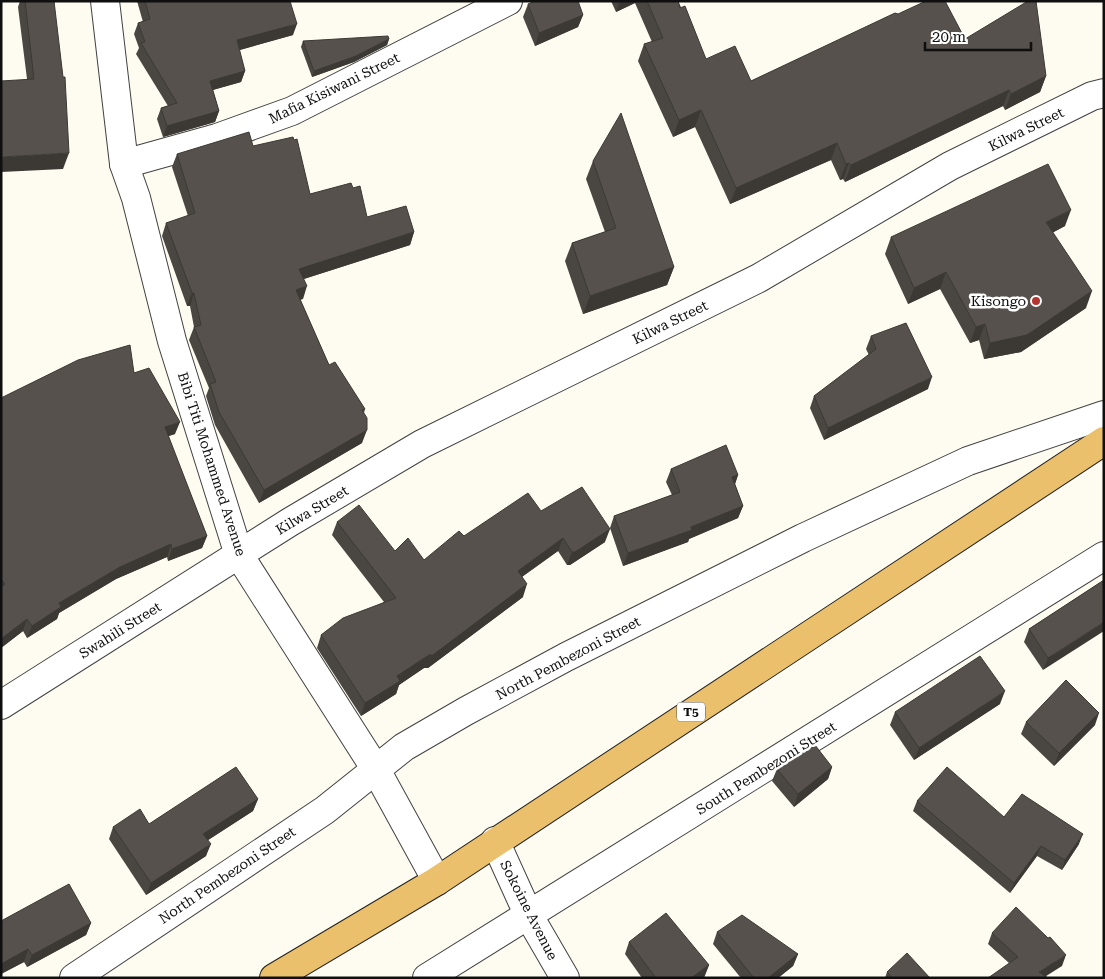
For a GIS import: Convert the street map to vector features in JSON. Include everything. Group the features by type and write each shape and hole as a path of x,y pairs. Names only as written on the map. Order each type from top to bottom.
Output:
{"highway":[{"name":"T5","path":"274,978 437,881 1104,441"}],"street":[{"name":"Bibi Titi Mohammed Avenue","path":"105,1 124,164 136,198 172,341 239,556 375,768 437,881"},
{"name":"Mafia Kisiwani Street","path":"124,164 217,138 292,111 508,1"},
{"name":"Kilwa Street","path":"239,556 290,522 422,444 759,278 950,166 1092,96 1104,94"},
{"name":"North Pembezoni Street","path":"74,978 324,810 375,768 411,742 566,657 803,538 968,461 1104,415"},
{"name":"Swahili Street","path":"1,705 239,556"},
{"name":"South Pembezoni Street","path":"427,978 1104,556"},
{"name":"Sokoine Avenue","path":"495,841 529,916 565,978"}],"building":[{"path":"25,1 54,1 63,77 65,77 69,153 1,157 1,81 34,79"},
{"path":"145,1 290,1 297,24 237,40 245,71 210,81 219,111 167,126 161,108 177,103 141,43 145,42 138,23 150,19"},
{"path":"535,1 578,1 583,15 539,33 528,4"},
{"path":"647,1 678,1 680,8 685,6 706,59 735,46 751,81 895,13 898,14 926,1 945,1 965,39 1028,1 1036,1 1046,76 1011,94 1009,90 851,165 849,163 846,164 837,143 736,188 701,110 679,120 644,44 663,38"},
{"path":"388,36 389,39 356,56 314,71 303,41"},
{"path":"621,113 674,267 590,296 572,243 616,228 593,161"},
{"path":"249,132 253,146 293,137 294,140 297,139 310,194 351,183 353,188 360,186 367,217 406,206 414,232 299,269 307,286 296,290 329,365 335,362 365,409 362,410 367,418 367,430 264,490 219,412 210,384 216,382 194,327 201,325 194,293 192,293 166,223 195,213 177,154"},
{"path":"1048,164 1071,210 1046,222 1092,291 1027,335 990,343 985,324 976,327 946,272 914,288 891,237"},
{"path":"906,323 932,377 828,428 814,396 876,349 871,336"},
{"path":"130,345 134,373 149,368 180,422 165,427 207,536 172,549 171,544 120,567 59,603 61,607 32,626 27,619 1,639 1,587 5,584 1,579 1,398 78,360"},
{"path":"726,445 738,475 732,477 743,506 691,527 692,530 628,553 614,516 680,492 671,469"},
{"path":"582,487 610,529 575,552 572,552 563,538 518,571 527,584 433,655 429,655 397,676 400,681 365,703 321,635 343,618 396,598 337,522 359,505 395,551 408,538 424,560 459,531 464,536 528,493 541,511"},
{"path":"1104,580 1104,622 1048,658 1029,629"},
{"path":"980,656 1005,691 919,748 895,712"},
{"path":"1066,680 1099,713 1059,753 1026,722"},
{"path":"815,745 832,767 798,794 777,769"},
{"path":"236,767 258,799 203,834 211,844 151,883 113,827 140,809 149,824"},
{"path":"947,767 1004,817 1022,794 1083,834 1065,860 1041,846 1014,883 917,801"},
{"path":"69,884 91,923 32,955 28,949 1,964 1,921"},
{"path":"1016,907 1048,938 1050,937 1066,955 1039,972 1048,978 988,978 1018,957 992,933"},
{"path":"666,913 709,965 691,978 656,978 629,942"},
{"path":"742,915 798,954 768,978 754,978 717,932"},
{"path":"907,953 930,978 892,978 887,972"}],"place":[{"name":"Kisongo","path":"1036,301"}]}
